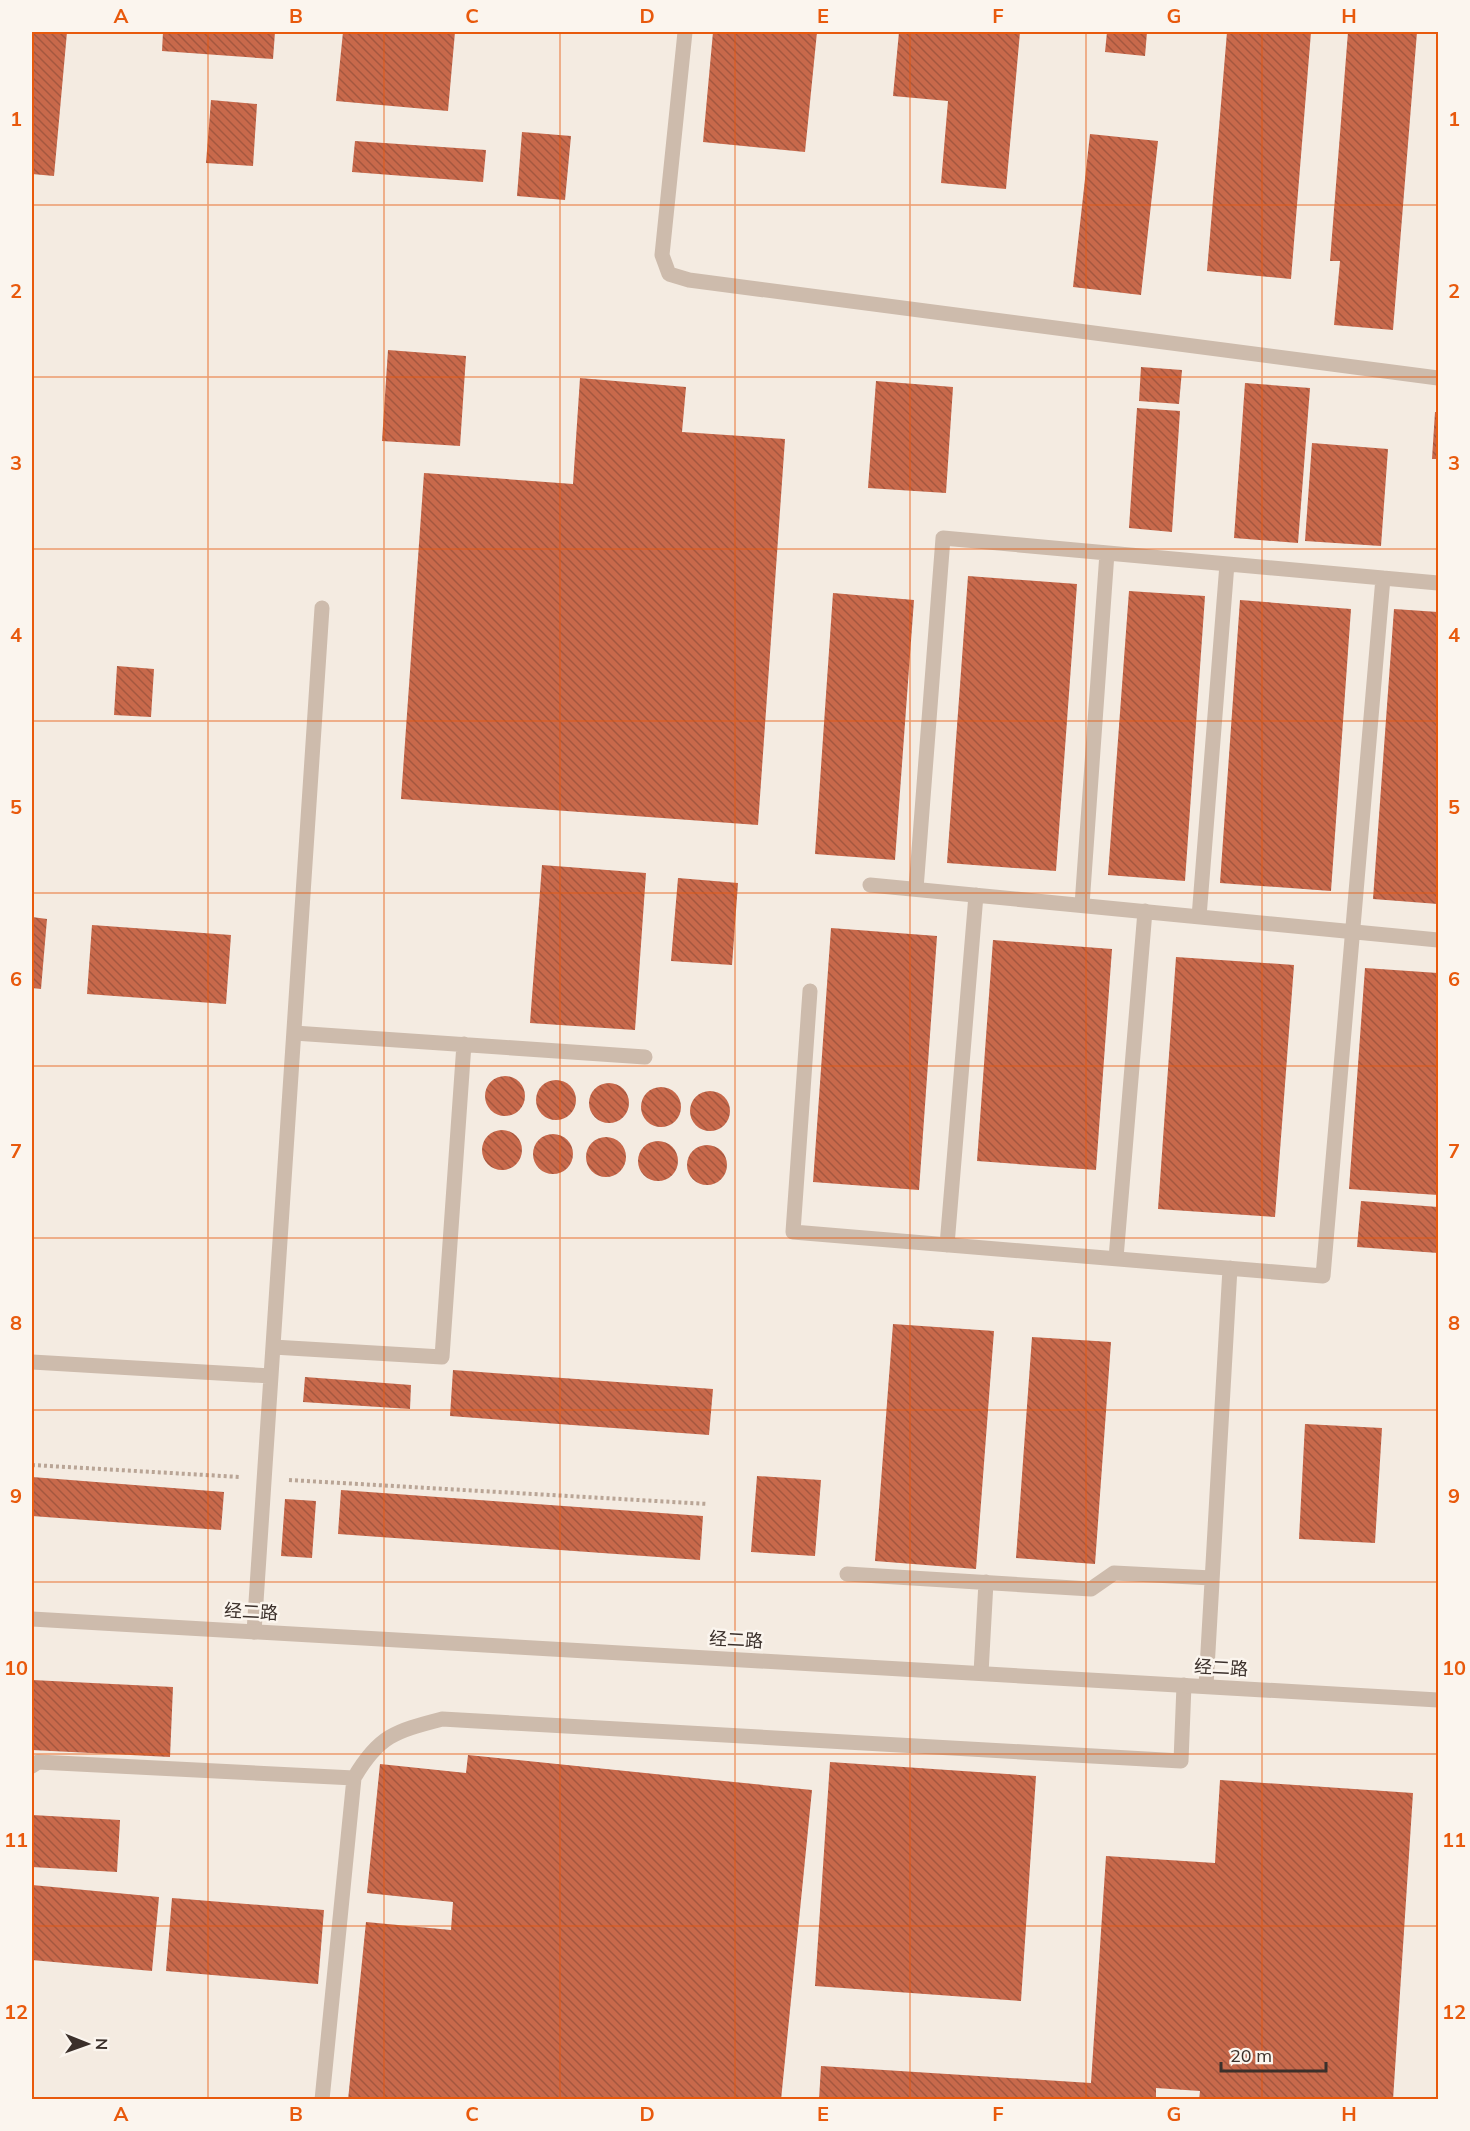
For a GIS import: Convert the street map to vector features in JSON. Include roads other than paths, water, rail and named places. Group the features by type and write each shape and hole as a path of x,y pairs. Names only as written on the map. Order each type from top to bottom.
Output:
{"street":[{"path":"685,32 662,255 669,274 701,281 1438,378"},
{"path":"916,889 943,538 1438,583"},
{"path":"1082,905 1107,553"},
{"path":"1199,917 1227,564"},
{"path":"810,991 793,1232 1323,1276 1383,578"},
{"path":"254,1632 322,608"},
{"path":"870,885 1438,940"},
{"path":"947,1245 976,895"},
{"path":"1116,1258 1145,911"},
{"path":"294,1033 645,1057"},
{"path":"273,1347 442,1357 464,1044"},
{"path":"1206,1686 1230,1268"},
{"path":"32,1362 271,1376"},
{"path":"847,1574 1091,1589 1114,1573 1212,1578"},
{"path":"981,1674 987,1582"},
{"name":"经二路","path":"32,1619 1438,1700"},
{"path":"322,2100 354,1778 369,1752 398,1731 442,1719 1181,1761 1184,1685"},
{"path":"32,1766 38,1762 354,1778"}]}
